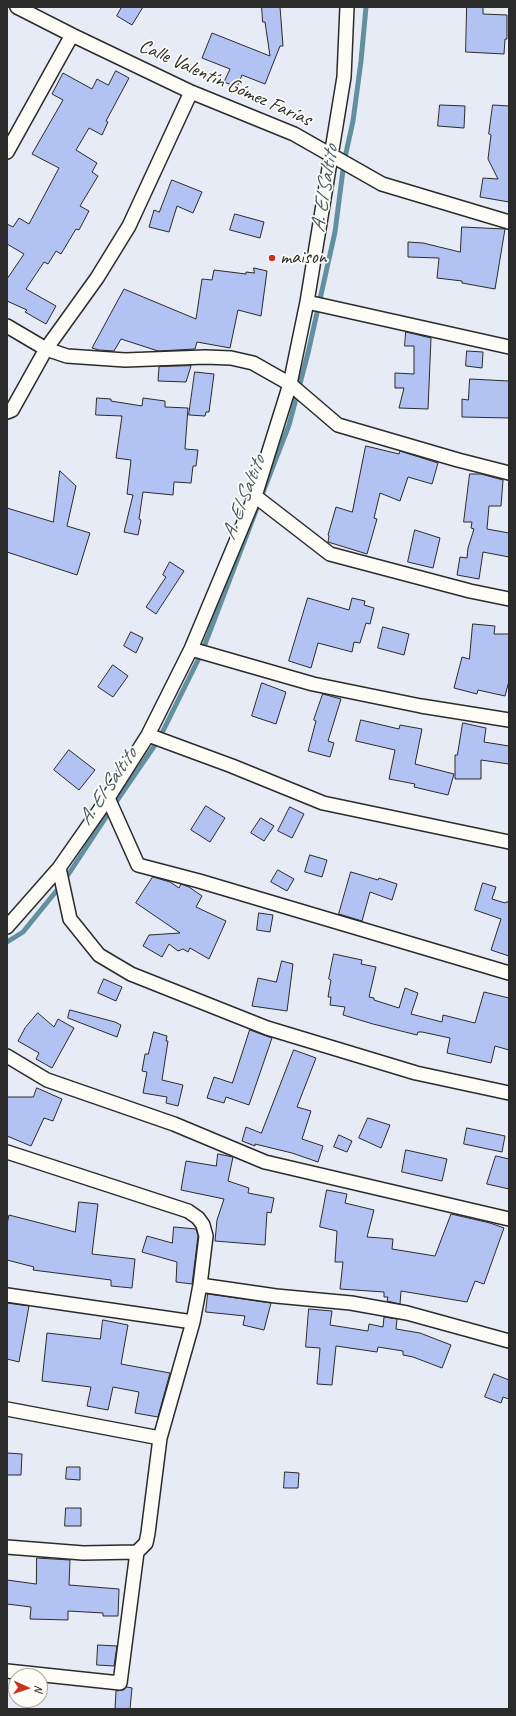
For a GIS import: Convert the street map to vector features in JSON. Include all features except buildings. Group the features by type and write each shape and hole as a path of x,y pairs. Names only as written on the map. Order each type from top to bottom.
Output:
{"street":[{"name":"Calle Valentín Gómez Farías","path":"17,7 191,92 294,134 382,184 509,222"},
{"path":"7,927 59,868 108,798 148,735 191,649 255,496 290,384 307,302 344,77 347,7"},
{"path":"7,152 72,35"},
{"path":"7,412 12,410 46,349 97,278 129,226 191,92"},
{"path":"307,302 509,347"},
{"path":"7,326 46,349 67,356 125,360 206,357 230,358 253,363 290,384 338,425 458,460 509,473"},
{"path":"255,496 330,554 470,591 509,599"},
{"path":"191,649 313,684 421,706 509,720"},
{"path":"148,735 232,766 323,803 509,842"},
{"path":"108,798 138,865 199,881 509,973"},
{"path":"59,868 70,919 99,955 131,974 267,1028 416,1072 509,1093"},
{"path":"7,1056 46,1080 174,1124 265,1162 509,1219"},
{"path":"7,1152 188,1211 198,1218 203,1225 206,1236 200,1285 193,1322 160,1438 146,1543 137,1552 120,1683 7,1671"},
{"path":"200,1285 276,1296 351,1303 407,1313 509,1340"},
{"path":"7,1296 193,1322"},
{"path":"7,1409 160,1438"},
{"path":"7,1547 82,1553 137,1552"}],"waterway":[{"name":"A. El Saltito","path":"7,942 23,932 62,884 159,739 202,652 289,425 308,353 335,232 344,162 353,121 366,7"}],"place":[{"name":"maison","path":"272,258"}]}
